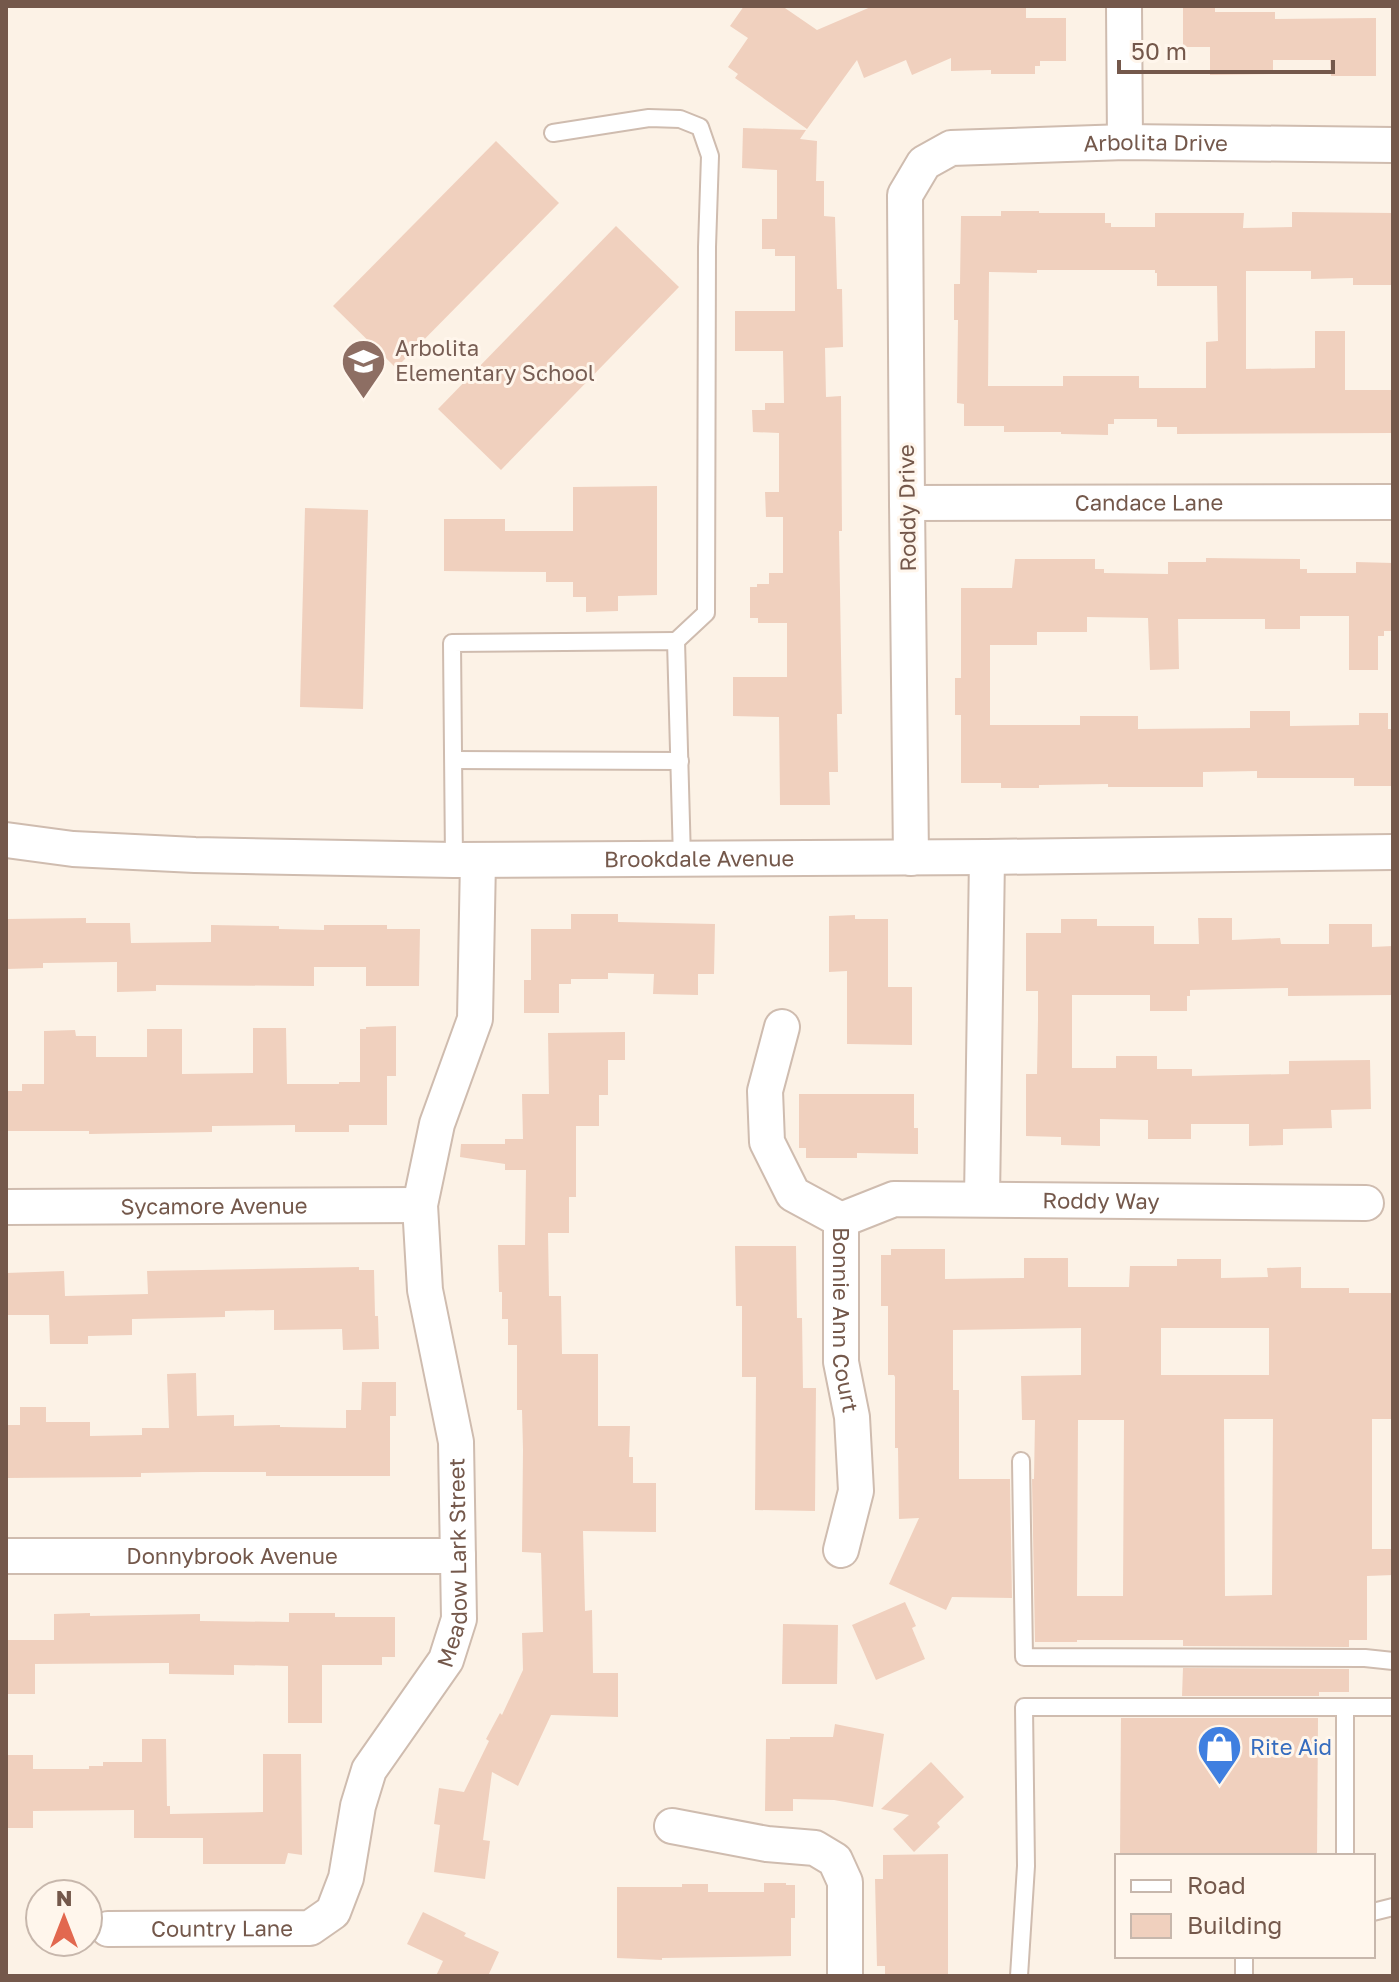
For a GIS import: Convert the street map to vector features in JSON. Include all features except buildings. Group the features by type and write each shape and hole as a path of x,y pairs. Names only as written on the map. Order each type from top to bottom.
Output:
{"street":[{"path":"1124,6 1125,142"},
{"name":"Arbolita Drive","path":"924,163 951,148 1125,142 1393,145"},
{"name":"Roddy Drive","path":"911,858 905,195 924,163"},
{"name":"Candace Lane","path":"907,503 1393,502"},
{"name":"Brookdale Avenue","path":"6,840 73,849 195,855 466,860 1393,852"},
{"path":"982,1199 987,857"},
{"name":"Meadow Lark Street","path":"333,1912 346,1878 358,1806 369,1770 446,1660 459,1619 456,1442 425,1290 420,1205 437,1124 475,1019 466,860"},
{"name":"Bonnie Ann Court","path":"782,1027 765,1091 767,1142 793,1194 841,1220 841,1362 852,1417 856,1491 841,1550"},
{"name":"Roddy Way","path":"841,1220 894,1199 1366,1203"},
{"name":"Sycamore Avenue","path":"6,1207 420,1205"},
{"name":"Donnybrook Avenue","path":"6,1556 458,1556"},
{"path":"672,1826 767,1844 815,1848 835,1860 845,1882 845,1976"},
{"name":"Country Lane","path":"108,1929 310,1928 333,1912"}],"lane":[{"path":"466,860 454,760 452,643 676,641 706,613 710,156 700,127 680,119 649,118 553,133"},
{"path":"676,641 682,859"},
{"path":"454,760 680,761"},
{"path":"1021,1461 1024,1657 1365,1658 1393,1661"},
{"path":"1019,1976 1026,1866 1024,1707 1393,1707"},
{"path":"1345,1708 1345,1854"}],"place":[{"name":"Arbolita Elementary School","path":"364,400"},
{"name":"Rite Aid","path":"1219,1786"}]}
